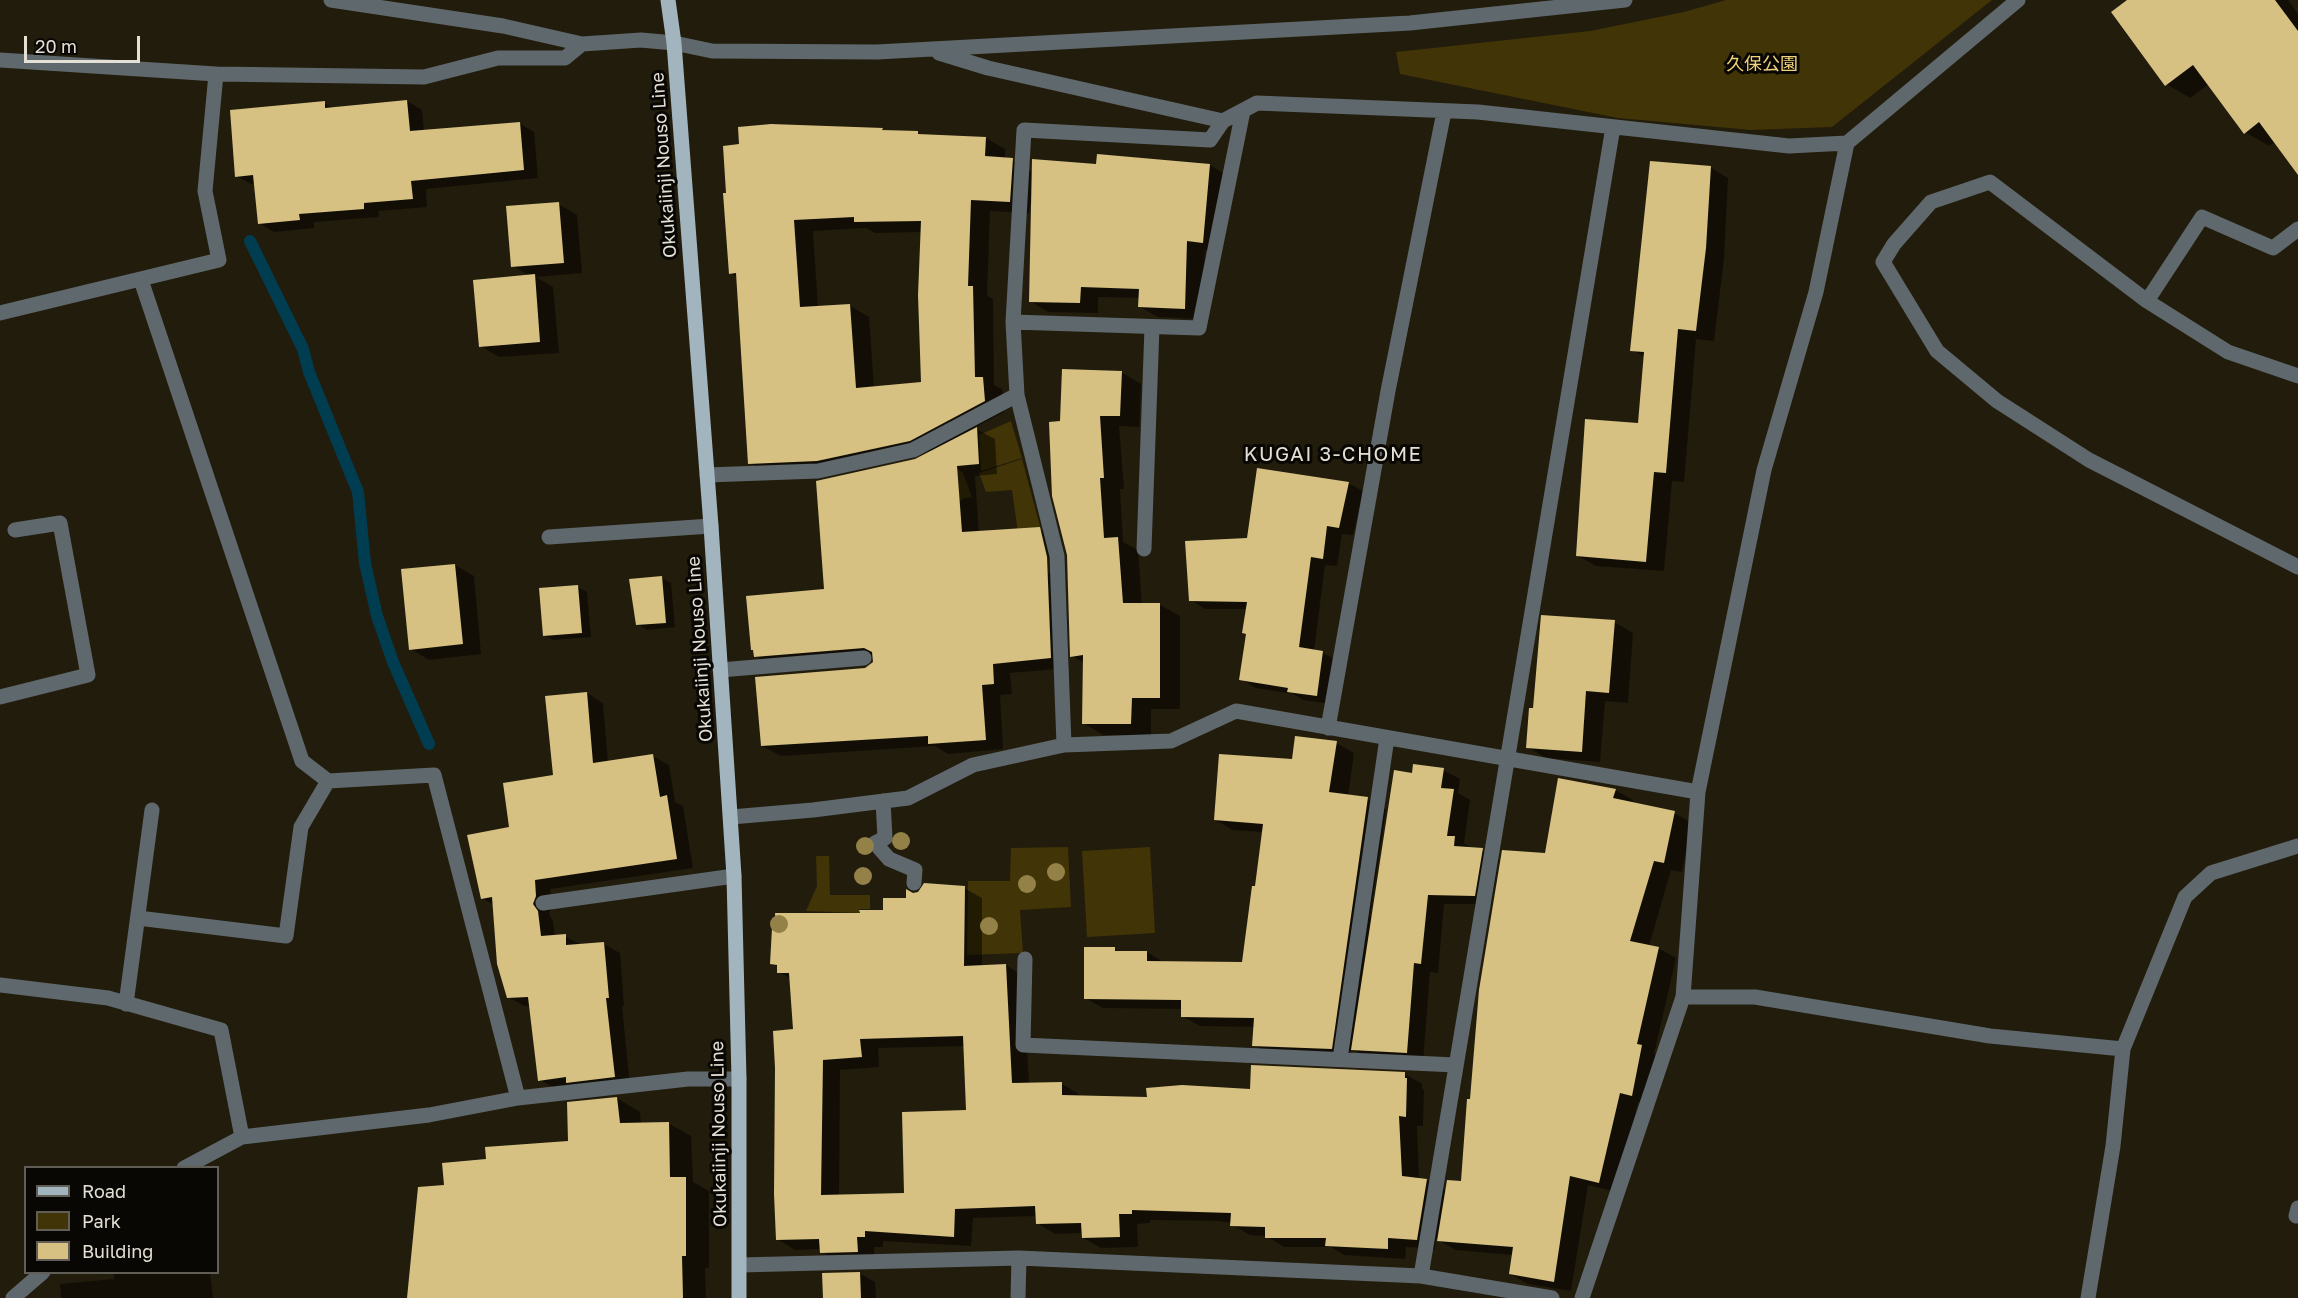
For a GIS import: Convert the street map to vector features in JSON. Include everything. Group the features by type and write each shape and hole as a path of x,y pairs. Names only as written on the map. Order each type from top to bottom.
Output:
{"main road":[{"name":"Okukaiinji Nouso Line","path":"668,4 674,43 711,526 734,876 739,1079 739,1298"}],"street":[{"path":"331,0 503,26 582,44 641,40 674,43 712,51 930,50 1410,23 1625,0"},
{"path":"1064,746 1057,555 1017,395 1013,322 1024,130 1210,140 1223,121 1257,104 1478,112 1789,146 1847,143 2018,0"},
{"path":"0,60 216,74 424,77 498,58 565,58 582,44"},
{"path":"930,50 988,68 1223,121"},
{"path":"0,313 219,260 205,191 216,74"},
{"path":"1013,322 1199,328 1243,111"},
{"path":"1328,728 1388,391 1444,112"},
{"path":"1420,1276 1613,127"},
{"path":"1582,1298 1683,996 1698,792 1764,470 1816,292 1847,143"},
{"path":"2298,376 2228,352 2147,301 1990,182 1931,202 1894,244 1883,262 1937,351 1997,401 2089,460 2298,567"},
{"path":"2147,301 2202,217 2273,248 2298,229"},
{"path":"141,280 302,761 328,781 434,775 518,1098"},
{"path":"1144,549 1152,327"},
{"path":"707,475 818,471 913,450 965,428 1017,395"},
{"path":"0,697 88,675 60,524 15,530"},
{"path":"549,537 711,526"},
{"path":"720,670 864,658"},
{"path":"730,817 813,810 908,798 973,765 1064,746 1171,741 1236,711 1698,792"},
{"path":"1340,1059 1387,738"},
{"path":"138,918 286,936 300,827 328,781"},
{"path":"883,801 885,838 875,843 889,859 915,870 914,883"},
{"path":"126,1004 153,810"},
{"path":"2088,1298 2113,1146 2122,1048 2185,897 2211,873 2298,846"},
{"path":"543,903 734,876"},
{"path":"1025,959 1023,1045 1456,1065"},
{"path":"0,985 108,998 221,1030 242,1137"},
{"path":"1683,996 1755,997 1990,1036 2122,1048"},
{"path":"186,1166 242,1137 429,1115 518,1098 688,1079 739,1079"},
{"path":"1018,1298 1019,1258"},
{"path":"740,1264 1019,1258 1420,1276 1552,1298"},
{"path":"12,1298 41,1274"}],"green space":[{"name":"久保公園","path":"1726,0 1992,0 1832,127 1751,130 1618,118 1400,74 1396,52 1590,31 1684,12"},
{"path":"1011,421 1022,458 981,471 979,435"},
{"path":"1022,459 1048,556 1050,573 1039,573 1019,540 1012,490 986,492 979,473"},
{"path":"955,467 963,473 972,497 964,498 959,502"},
{"path":"1068,847 1071,907 1020,910 1023,953 967,955 968,881 1010,881 1011,848"},
{"path":"1150,847 1155,933 1087,937 1082,851"},
{"path":"816,856 829,856 830,895 870,895 870,909 859,909 859,913 806,911 817,886"}],"building":[{"path":"2127,0 2275,0 2298,31 2298,175 2259,122 2244,134 2193,65 2165,86 2111,12"},
{"path":"407,100 410,131 520,122 524,170 411,181 413,199 364,203 364,209 299,214 300,220 258,224 253,175 235,177 230,110 325,101 325,108"},
{"path":"771,124 883,128 882,130 918,131 918,134 986,137 985,156 1013,158 1010,202 971,200 968,286 973,286 975,377 983,377 985,401 910,441 817,461 748,464 736,273 729,274 723,193 726,193 723,146 739,144 738,127","holes":["854,217 854,222 921,221 918,295 921,382 856,388 850,304 800,307 794,220"]},
{"path":"1097,154 1210,164 1203,243 1187,241 1185,309 1138,307 1139,289 1081,287 1080,303 1029,302 1032,159 1096,164"},
{"path":"1650,161 1711,166 1706,248 1696,331 1678,329 1666,473 1654,472 1646,562 1576,556 1585,419 1638,423 1644,352 1630,351"},
{"path":"559,202 564,263 511,267 506,206"},
{"path":"535,274 540,342 479,347 473,280"},
{"path":"1062,369 1122,371 1120,416 1100,416 1104,478 1100,478 1104,538 1118,537 1123,603 1160,603 1160,698 1132,698 1131,724 1082,724 1083,655 1070,657 1067,555 1052,496 1049,422 1060,421"},
{"path":"977,427 979,464 957,466 962,532 1040,527 1047,557 1051,658 993,664 994,684 982,685 986,740 928,744 928,736 761,746 755,677 865,668 873,662 872,652 864,648 754,657 753,650 751,650 746,596 824,589 816,481 915,459"},
{"path":"1257,468 1349,482 1339,528 1327,526 1323,559 1311,557 1299,647 1323,651 1317,696 1287,692 1288,688 1239,680 1246,634 1242,633 1247,602 1189,601 1185,541 1247,538"},
{"path":"455,564 463,644 409,650 401,569"},
{"path":"662,576 666,623 636,625 629,579"},
{"path":"578,585 582,633 543,636 539,588"},
{"path":"1541,615 1615,620 1609,693 1586,691 1582,752 1526,748 1529,708 1533,708"},
{"path":"587,692 593,763 653,754 660,797 667,795 677,859 535,880 536,896 533,904 538,911 541,936 566,934 566,945 604,942 609,998 606,998 615,1077 566,1083 566,1077 538,1081 528,997 507,998 497,964 492,897 481,899 467,835 509,827 503,783 553,775 545,696"},
{"path":"1295,736 1337,741 1329,792 1368,797 1332,1049 1252,1046 1254,1018 1181,1017 1181,1000 1084,999 1084,947 1115,947 1115,951 1147,951 1147,961 1242,962 1263,824 1214,820 1219,754 1292,759"},
{"path":"1413,764 1444,768 1441,788 1454,789 1447,836 1455,836 1454,846 1483,848 1475,896 1428,895 1421,964 1414,963 1407,1053 1351,1050 1394,770 1412,773"},
{"path":"1558,778 1616,789 1613,798 1675,811 1664,863 1654,861 1630,941 1659,947 1637,1044 1642,1045 1632,1096 1620,1093 1599,1183 1570,1176 1554,1282 1509,1274 1513,1247 1437,1241 1447,1180 1461,1181 1479,990 1502,850 1545,853"},
{"path":"924,883 965,886 964,966 1006,964 1012,1083 1062,1082 1062,1095 1147,1097 1146,1088 1182,1085 1250,1089 1251,1065 1405,1072 1405,1078 1407,1078 1406,1117 1399,1116 1402,1176 1427,1179 1417,1240 1388,1238 1388,1249 1325,1246 1326,1238 1265,1238 1265,1227 1230,1226 1231,1213 1132,1210 1132,1214 1119,1214 1120,1237 1082,1238 1081,1223 1036,1224 1035,1206 955,1209 954,1237 865,1231 865,1237 857,1237 858,1252 820,1253 819,1239 776,1240 773,1031 793,1029 789,973 777,973 777,965 770,964 772,928 776,927 775,913 860,913 859,910 883,910 883,898 906,898 906,889 913,893 918,892","holes":["963,1036 966,1110 902,1112 904,1193 821,1195 823,1060 862,1057 860,1039"]},
{"path":"617,1097 620,1123 669,1122 670,1177 686,1177 686,1256 682,1256 683,1298 407,1298 418,1187 444,1185 442,1163 486,1159 485,1147 568,1141 567,1102"},
{"path":"860,1272 861,1298 823,1298 822,1273"}],"waterway":[{"path":"250,241 303,349 309,372 358,492 365,563 377,616 393,662 429,744"}],"district":[{"name":"KUGAI 3-CHOME","path":"1333,455"}]}
